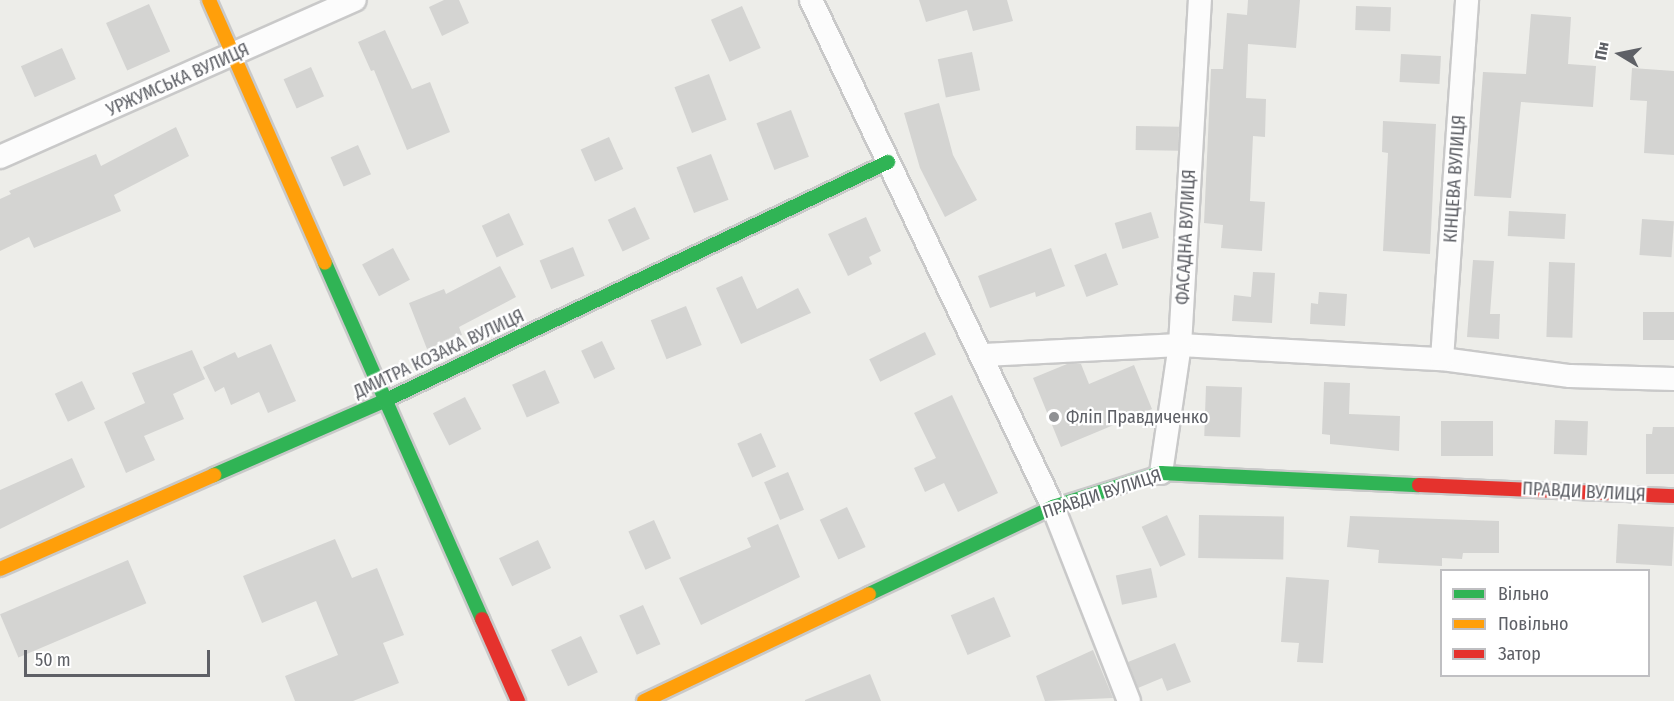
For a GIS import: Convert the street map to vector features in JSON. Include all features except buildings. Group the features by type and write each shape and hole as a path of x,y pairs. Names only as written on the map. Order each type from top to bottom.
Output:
{"street":[{"path":"209,0 518,701"},
{"name":"УРЖУМСЬКА ВУЛИЦЯ","path":"0,158 235,56 356,0"},
{"path":"811,0 984,356 1053,507 1129,701"},
{"name":"ФАСАДНА ВУЛИЦЯ","path":"1161,472 1180,345 1200,0"},
{"name":"КІНЦЕВА ВУЛИЦЯ","path":"1442,359 1467,0"},
{"name":"ДМИТРА КОЗАКА ВУЛИЦЯ","path":"0,569 384,400 888,162"},
{"path":"984,356 1180,345 1442,359 1570,376 1674,379"},
{"name":"ПРАВДИ ВУЛИЦЯ","path":"644,701 1053,507 1161,472 1674,496"}],"traffic: fast":[{"path":"214,475 384,401 888,162"},
{"path":"325,263 482,619"},
{"path":"869,594 1053,507 1161,473 1419,485"}],"traffic: slow":[{"path":"209,0 325,263"},
{"path":"0,569 214,475"},
{"path":"644,701 869,594"}],"traffic: jam":[{"path":"1419,485 1674,496"},
{"path":"482,619 518,701"}],"place":[{"name":"Фліп Правдиченко","path":"1054,417"}]}
